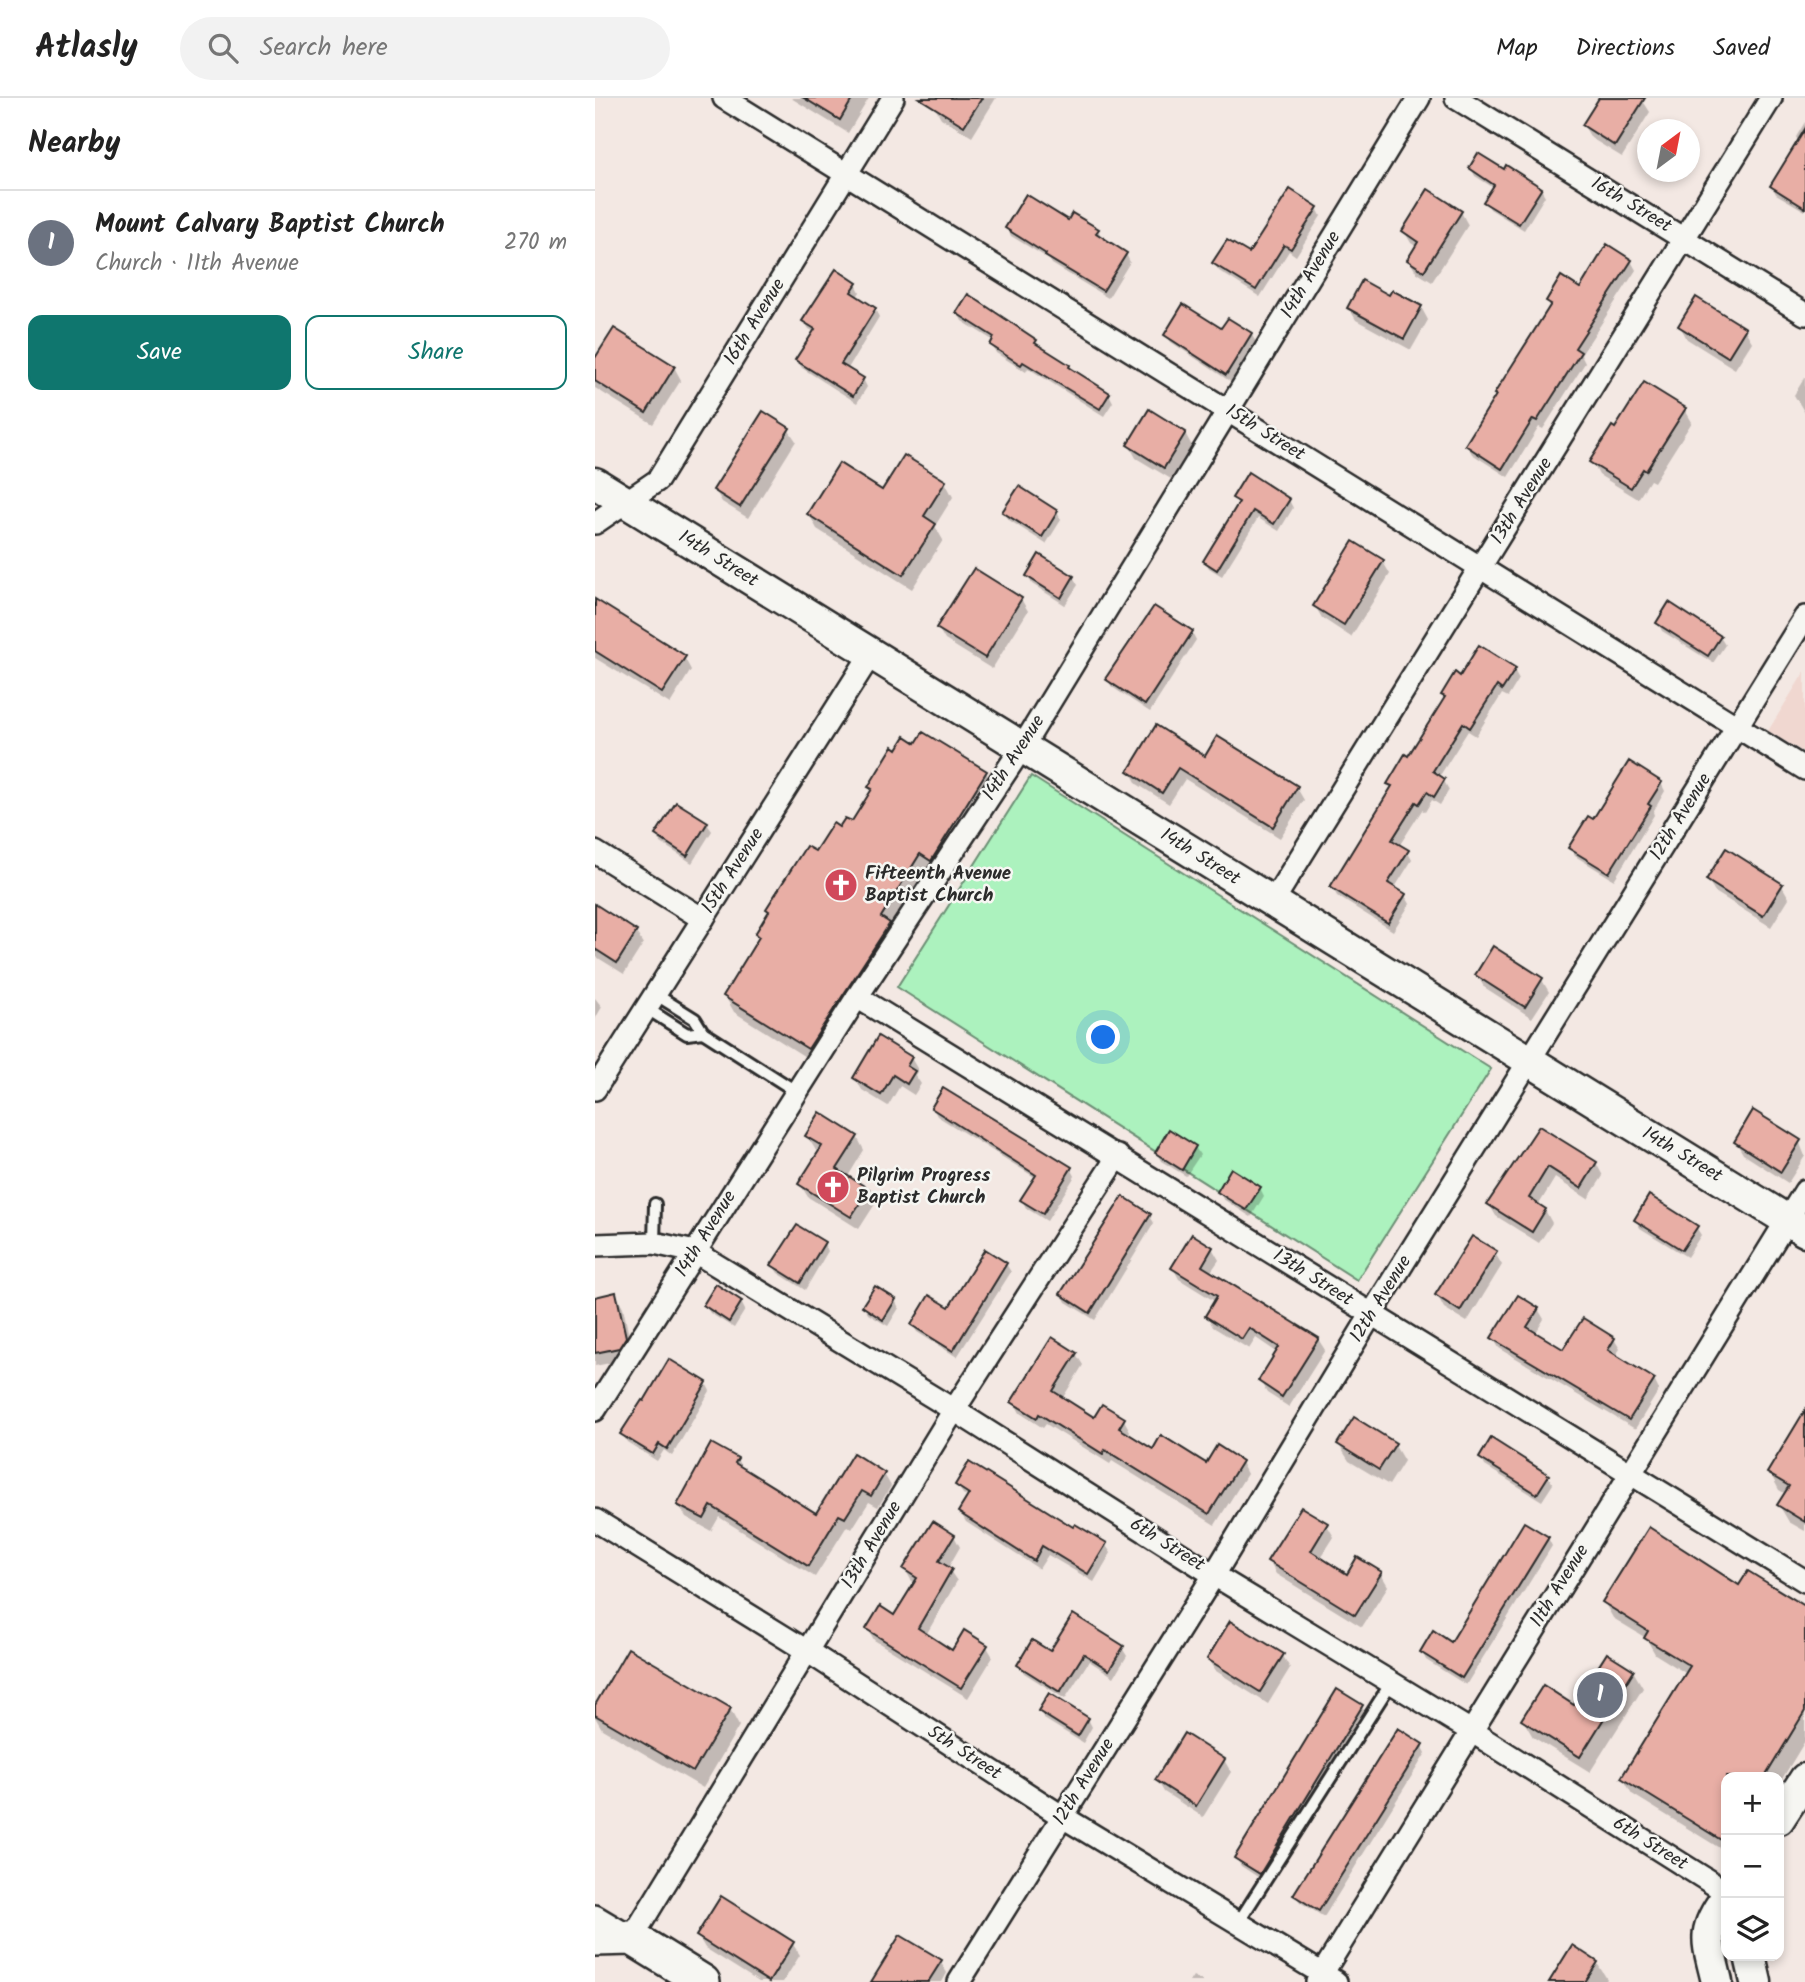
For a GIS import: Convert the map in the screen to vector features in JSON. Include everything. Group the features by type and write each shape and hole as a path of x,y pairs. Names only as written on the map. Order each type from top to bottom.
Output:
{"main road":[{"name":"14th Street","path":"595,483 1796,1225"},
{"path":"1784,1811 1805,1779"},
{"path":"1717,1982 1707,1937 1713,1916 1721,1905"},
{"path":"595,1939 632,1938 703,1982"},
{"path":"1751,1961 1756,1982"}],"street":[{"name":"15th Street","path":"724,98 1805,769"},
{"name":"16th Avenue","path":"595,523 658,480 893,98"},
{"name":"14th Avenue","path":"595,1410 857,998 1023,746 1419,98"},
{"name":"16th Street","path":"1456,98 1805,314"},
{"name":"13th Avenue","path":"1272,903 1771,98"},
{"name":"12th Avenue","path":"959,1982 1214,1575 1371,1315 1805,617"},
{"name":"15th Avenue","path":"595,1089 871,654"},
{"path":"595,852 703,919"},
{"name":"13th Street","path":"857,998 1118,1156 1371,1315 1805,1581"},
{"name":"13th Avenue","path":"632,1938 954,1410 1118,1156"},
{"name":"11th Avenue","path":"1325,1979 1471,1731 1630,1473 1796,1225 1805,1191"},
{"name":"6th Street","path":"595,1245 654,1242 695,1252 954,1410 1214,1575 1471,1731 1721,1889"},
{"name":"5th Street","path":"595,1520 1325,1979"},
{"path":"595,1916 632,1938"}],"lane":[{"path":"650,1001 687,1034 703,1032"},
{"path":"650,1001 695,1019 703,1032 797,1092"},
{"path":"654,1242 655,1204"},
{"path":"1238,1923 1391,1683"}],"shaded area":[{"path":"1805,671 1805,753 1768,731"}],"green space":[{"path":"1031,776 1491,1069 1357,1280 897,987"}],"building":[{"path":"804,98 853,98 840,120"},
{"path":"919,98 982,98 964,126"},
{"path":"1599,98 1645,98 1615,146 1582,125"},
{"path":"1805,129 1805,208 1770,186"},
{"path":"1478,153 1504,169 1506,165 1542,188 1519,224 1483,202 1494,185 1469,168"},
{"path":"1290,189 1318,207 1291,249 1284,245 1256,290 1212,263 1227,240 1249,253"},
{"path":"1428,189 1462,211 1424,271 1407,260 1418,242 1402,231"},
{"path":"1026,194 1068,220 1072,213 1099,229 1096,233 1127,253 1103,291 1005,228"},
{"path":"1607,244 1632,260 1575,348 1581,352 1537,421 1533,419 1502,469 1465,445 1551,304 1546,301 1561,276 1580,288"},
{"path":"836,269 857,283 851,292 876,308 841,364 864,378 853,396 795,360 815,329 802,321"},
{"path":"1362,280 1389,295 1392,290 1422,306 1404,339 1347,308"},
{"path":"968,294 1037,340 1035,343 1070,365 1069,367 1110,393 1100,409 990,345 994,337 956,313"},
{"path":"1696,297 1746,328 1728,357 1678,326"},
{"path":"1183,304 1221,328 1228,318 1252,333 1226,375 1164,335"},
{"path":"614,328 675,366 646,413 595,381 595,358"},
{"path":"1644,382 1686,408 1646,471 1643,469 1631,488 1589,462 1612,426 1615,428"},
{"path":"1149,409 1186,432 1164,468 1127,445"},
{"path":"763,411 790,428 740,507 713,490"},
{"path":"904,455 946,481 924,516 936,524 903,575 807,514 839,463 882,490"},
{"path":"1248,472 1290,499 1274,524 1253,511 1217,570 1203,561 1239,502 1232,498"},
{"path":"1019,486 1058,511 1042,537 1002,512"},
{"path":"1353,541 1384,560 1344,625 1313,606"},
{"path":"1039,554 1074,576 1061,598 1026,576"},
{"path":"974,568 1022,598 985,658 936,628"},
{"path":"595,599 686,656 662,693 595,651"},
{"path":"1669,602 1721,636 1708,656 1656,623"},
{"path":"1154,606 1193,631 1145,705 1105,679"},
{"path":"1479,645 1516,668 1502,690 1497,686 1470,728 1463,723 1433,771 1445,779 1434,797 1427,792 1419,804 1416,802 1392,840 1409,850 1388,883 1406,894 1388,923 1330,887 1392,786 1387,784 1405,754 1408,756 1445,697 1441,695 1455,672 1460,676"},
{"path":"1156,725 1205,756 1217,736 1298,786 1273,827 1178,768 1162,793 1128,771"},
{"name":"Fifteenth Avenue Baptist Church","path":"923,732 987,771 931,861 920,854 881,917 890,923 808,1049 723,996 759,937 755,934 769,911 766,909 806,846 815,851 833,823 839,827 845,818 852,821 872,789 868,787 893,746 897,749 905,736 916,743"},
{"path":"1629,761 1662,782 1648,804 1651,806 1609,873 1568,848 1588,816 1593,819"},
{"path":"676,802 708,822 687,856 655,835"},
{"path":"1726,848 1783,884 1763,916 1706,880"},
{"path":"595,904 637,931 617,963 595,949"},
{"path":"1493,946 1543,978 1525,1007 1475,975"},
{"path":"878,1036 912,1057 907,1066 915,1071 907,1084 893,1075 881,1095 853,1078"},
{"path":"943,1088 1072,1167 1043,1214 1020,1200 1036,1175 931,1108"},
{"path":"1753,1110 1801,1140 1781,1172 1734,1142"},
{"path":"820,1112 858,1136 837,1169 869,1189 851,1217 798,1184 822,1146 805,1136"},
{"path":"1539,1126 1597,1162 1581,1188 1548,1167 1529,1198 1546,1209 1532,1232 1487,1204"},
{"path":"1169,1129 1196,1146 1182,1170 1155,1153"},
{"path":"1231,1168 1261,1187 1246,1210 1217,1192"},
{"path":"1649,1195 1698,1226 1682,1250 1634,1220"},
{"path":"1123,1196 1151,1214 1090,1313 1060,1294"},
{"path":"797,1225 825,1242 800,1283 771,1265"},
{"path":"1192,1234 1213,1247 1202,1266 1319,1338 1282,1397 1258,1381 1279,1347 1249,1328 1242,1339 1205,1316 1217,1296 1171,1268"},
{"path":"1472,1236 1497,1251 1460,1311 1435,1295"},
{"path":"985,1249 1007,1263 953,1351 911,1325 929,1295 949,1307"},
{"path":"716,1284 742,1301 729,1322 703,1305"},
{"path":"875,1286 896,1299 883,1320 862,1306"},
{"path":"616,1292 626,1337 619,1348 595,1353 595,1297"},
{"path":"1518,1295 1539,1308 1527,1327 1563,1349 1583,1318 1615,1338 1608,1350 1655,1379 1629,1420 1491,1338"},
{"path":"1052,1337 1077,1353 1053,1391 1094,1417 1102,1404 1125,1418 1119,1428 1153,1449 1161,1435 1206,1463 1217,1445 1242,1461 1209,1514 1105,1450 1103,1454 1039,1414 1037,1418 1011,1402"},
{"path":"669,1359 707,1382 667,1449 659,1444 653,1454 620,1434"},
{"path":"1805,1410 1805,1522 1777,1505 1789,1486 1767,1473"},
{"path":"1354,1417 1396,1443 1379,1470 1337,1444"},
{"path":"1491,1438 1549,1475 1537,1494 1479,1458"},
{"path":"711,1443 738,1458 735,1463 816,1513 853,1453 885,1473 871,1496 862,1491 845,1518 839,1515 808,1566 711,1506 704,1519 677,1505"},
{"path":"969,1462 1073,1527 1075,1524 1107,1543 1088,1574 1042,1546 1034,1561 958,1512 969,1494 955,1485"},
{"path":"1301,1507 1328,1523 1311,1551 1347,1574 1357,1557 1382,1572 1355,1615 1267,1561"},
{"path":"933,1521 955,1535 939,1561 952,1569 918,1628 952,1650 964,1630 988,1645 961,1688 866,1629 880,1606 894,1615 917,1578 903,1569"},
{"path":"1524,1522 1549,1537 1462,1678 1420,1652 1433,1630 1451,1642"},
{"path":"1649,1527 1739,1585 1748,1571 1805,1606 1805,1711 1768,1772 1721,1772 1721,1840 1621,1778 1690,1666 1644,1638 1648,1631 1602,1602"},
{"path":"1073,1614 1124,1646 1109,1670 1084,1654 1060,1692 1017,1665 1032,1640 1050,1651"},
{"path":"1230,1621 1284,1654 1260,1692 1207,1659"},
{"path":"628,1648 731,1708 693,1772 595,1715 595,1705"},
{"path":"1607,1653 1634,1670 1580,1757 1521,1720 1543,1685 1574,1705"},
{"path":"1337,1689 1363,1705 1260,1874 1234,1858"},
{"path":"1049,1693 1089,1718 1078,1736 1038,1711"},
{"path":"1398,1728 1423,1744 1319,1911 1293,1895"},
{"path":"1184,1733 1225,1759 1196,1806 1155,1780"},
{"path":"721,1896 794,1942 769,1982 696,1936"},
{"path":"900,1935 942,1960 928,1982 871,1982"},
{"path":"1572,1945 1598,1962 1585,1982 1549,1982"}],"place":[{"name":"Fifteenth Avenue Baptist Church","path":"841,885"},
{"name":"Pilgrim Progress Baptist Church","path":"833,1187"},
{"name":"Mount Calvary Baptist Church","path":"1600,1695"}]}
